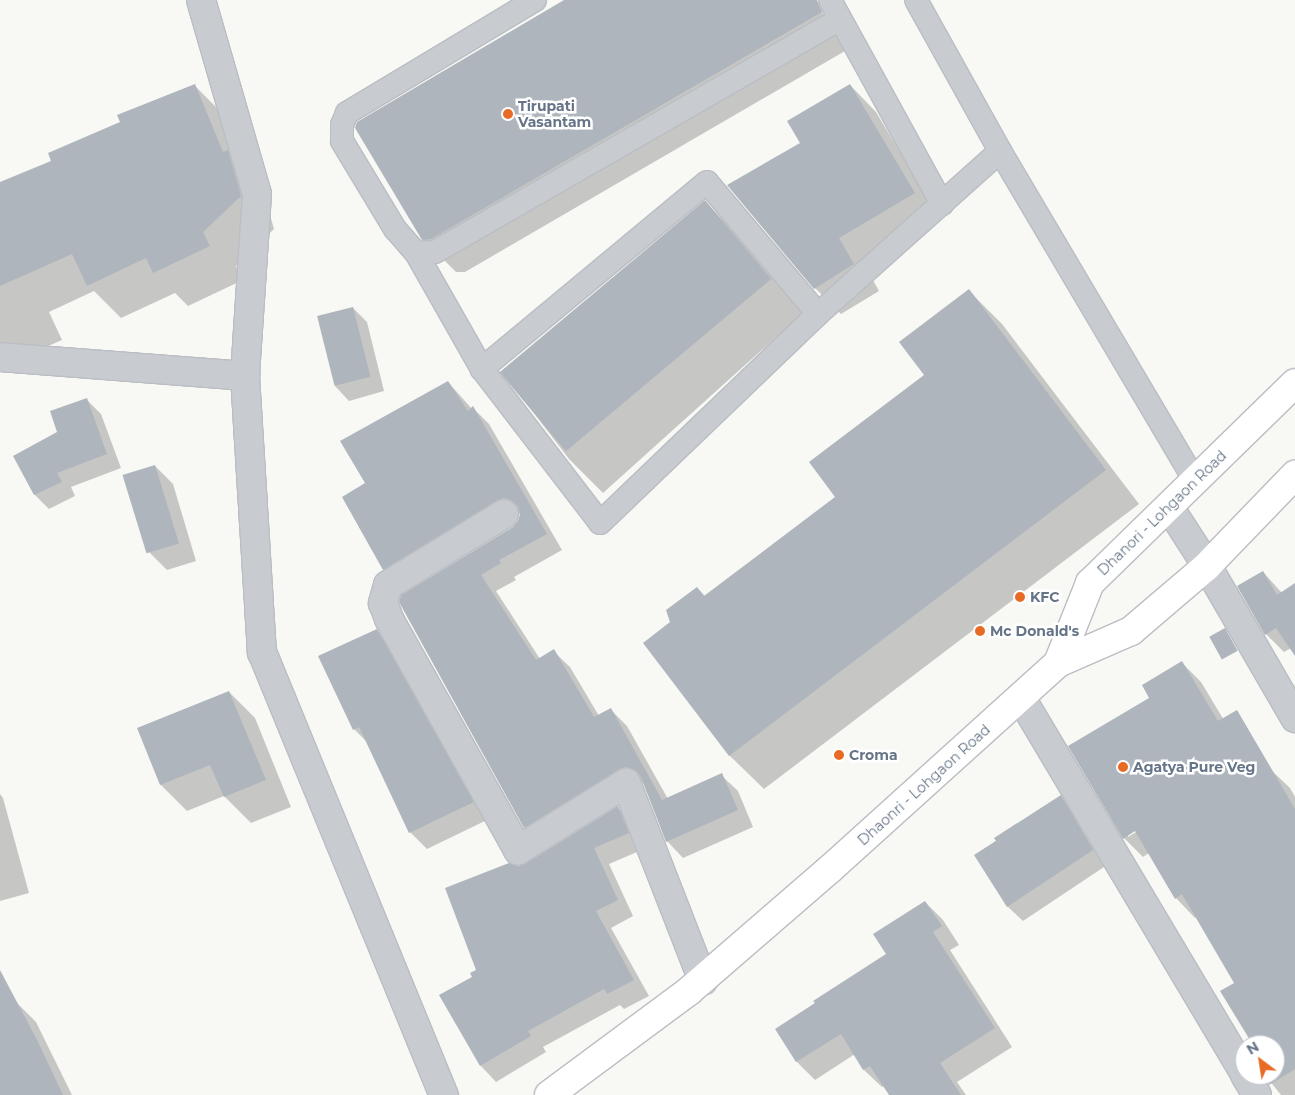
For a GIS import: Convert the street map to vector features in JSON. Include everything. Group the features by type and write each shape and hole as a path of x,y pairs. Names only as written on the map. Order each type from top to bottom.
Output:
{"main road":[{"name":"Dhanori - Lohgaon Road","path":"1058,663 1090,583 1295,383"},
{"name":"Dhaonri - Lohgaon Road","path":"549,1095 703,980 1058,663 1131,631 1207,566 1295,475"}],"street":[{"path":"201,0 257,194 245,376 262,652 444,1095"},
{"path":"0,357 245,376"},
{"path":"1169,507 1207,566 1295,718"},
{"path":"504,514 388,585 383,603 389,619 518,850 626,783 703,980"},
{"path":"1021,698 1235,1058"}],"lane":[{"path":"535,0 347,113 342,125 342,141 395,229 416,253 482,369 600,523 818,314 1000,151"},
{"path":"916,0 1000,151 1195,481"},
{"path":"416,253 435,252 835,10 942,204"},
{"path":"482,369 707,182 818,314"}],"building":[{"name":"Tirupati Vasantam","path":"564,0 817,0 822,12 431,239 422,240 355,128 357,122"},
{"path":"195,84 223,152 228,150 241,196 203,232 210,246 153,273 146,258 87,286 72,254 0,286 0,182 51,161 48,153 120,122 117,115"},
{"path":"850,84 915,193 839,238 854,264 814,289 727,185 800,143 787,121"},
{"path":"705,200 771,279 566,451 500,372"},
{"path":"969,289 1106,470 729,756 643,643 670,622 666,610 697,587 704,596 835,497 809,462 924,375 899,342"},
{"path":"353,307 370,377 335,386 317,316"},
{"path":"448,381 468,411 473,406 547,534 499,560 501,563 481,575 536,660 554,649 594,717 611,708 662,800 722,773 738,810 666,842 641,777 635,770 626,767 618,770 524,828 399,602 401,595 513,527 518,521 520,514 518,506 511,500 503,498 496,501 383,570 342,497 365,483 340,441"},
{"path":"87,398 107,454 57,473 62,482 34,495 13,456 57,432 50,411"},
{"path":"155,465 179,543 146,553 122,475"},
{"path":"1263,571 1277,595 1295,583 1295,656 1276,628 1265,635 1237,586"},
{"path":"1225,628 1238,651 1222,659 1209,637"},
{"path":"377,629 474,802 409,833 359,727 353,730 318,656"},
{"path":"1182,661 1218,721 1237,710 1295,809 1295,1069 1285,1075 1285,1035 1247,1035 1220,991 1234,983 1182,894 1175,899 1135,831 1123,839 1068,746 1149,698 1142,685"},
{"path":"229,691 266,780 224,797 210,765 160,785 137,728"},
{"path":"1061,795 1093,850 1007,907 974,855 996,841 994,838"},
{"path":"618,806 629,833 594,848 618,900 596,911 634,980 607,994 604,989 528,1031 531,1036 480,1066 439,995 472,977 470,973 476,970 445,888 509,863 518,866 526,863"},
{"path":"925,901 942,926 933,932 995,1028 940,1063 961,1095 889,1095 870,1066 863,1070 841,1034 796,1062 775,1029 815,1003 813,1001 886,954 873,934"},
{"path":"0,970 37,1040 63,1095 0,1095"}],"place":[{"name":"Tirupati Vasantam","path":"508,114"},
{"name":"KFC","path":"1020,597"},
{"name":"Mc Donald's","path":"980,631"},
{"name":"Croma","path":"839,755"},
{"name":"Agatya Pure Veg","path":"1123,767"}]}
